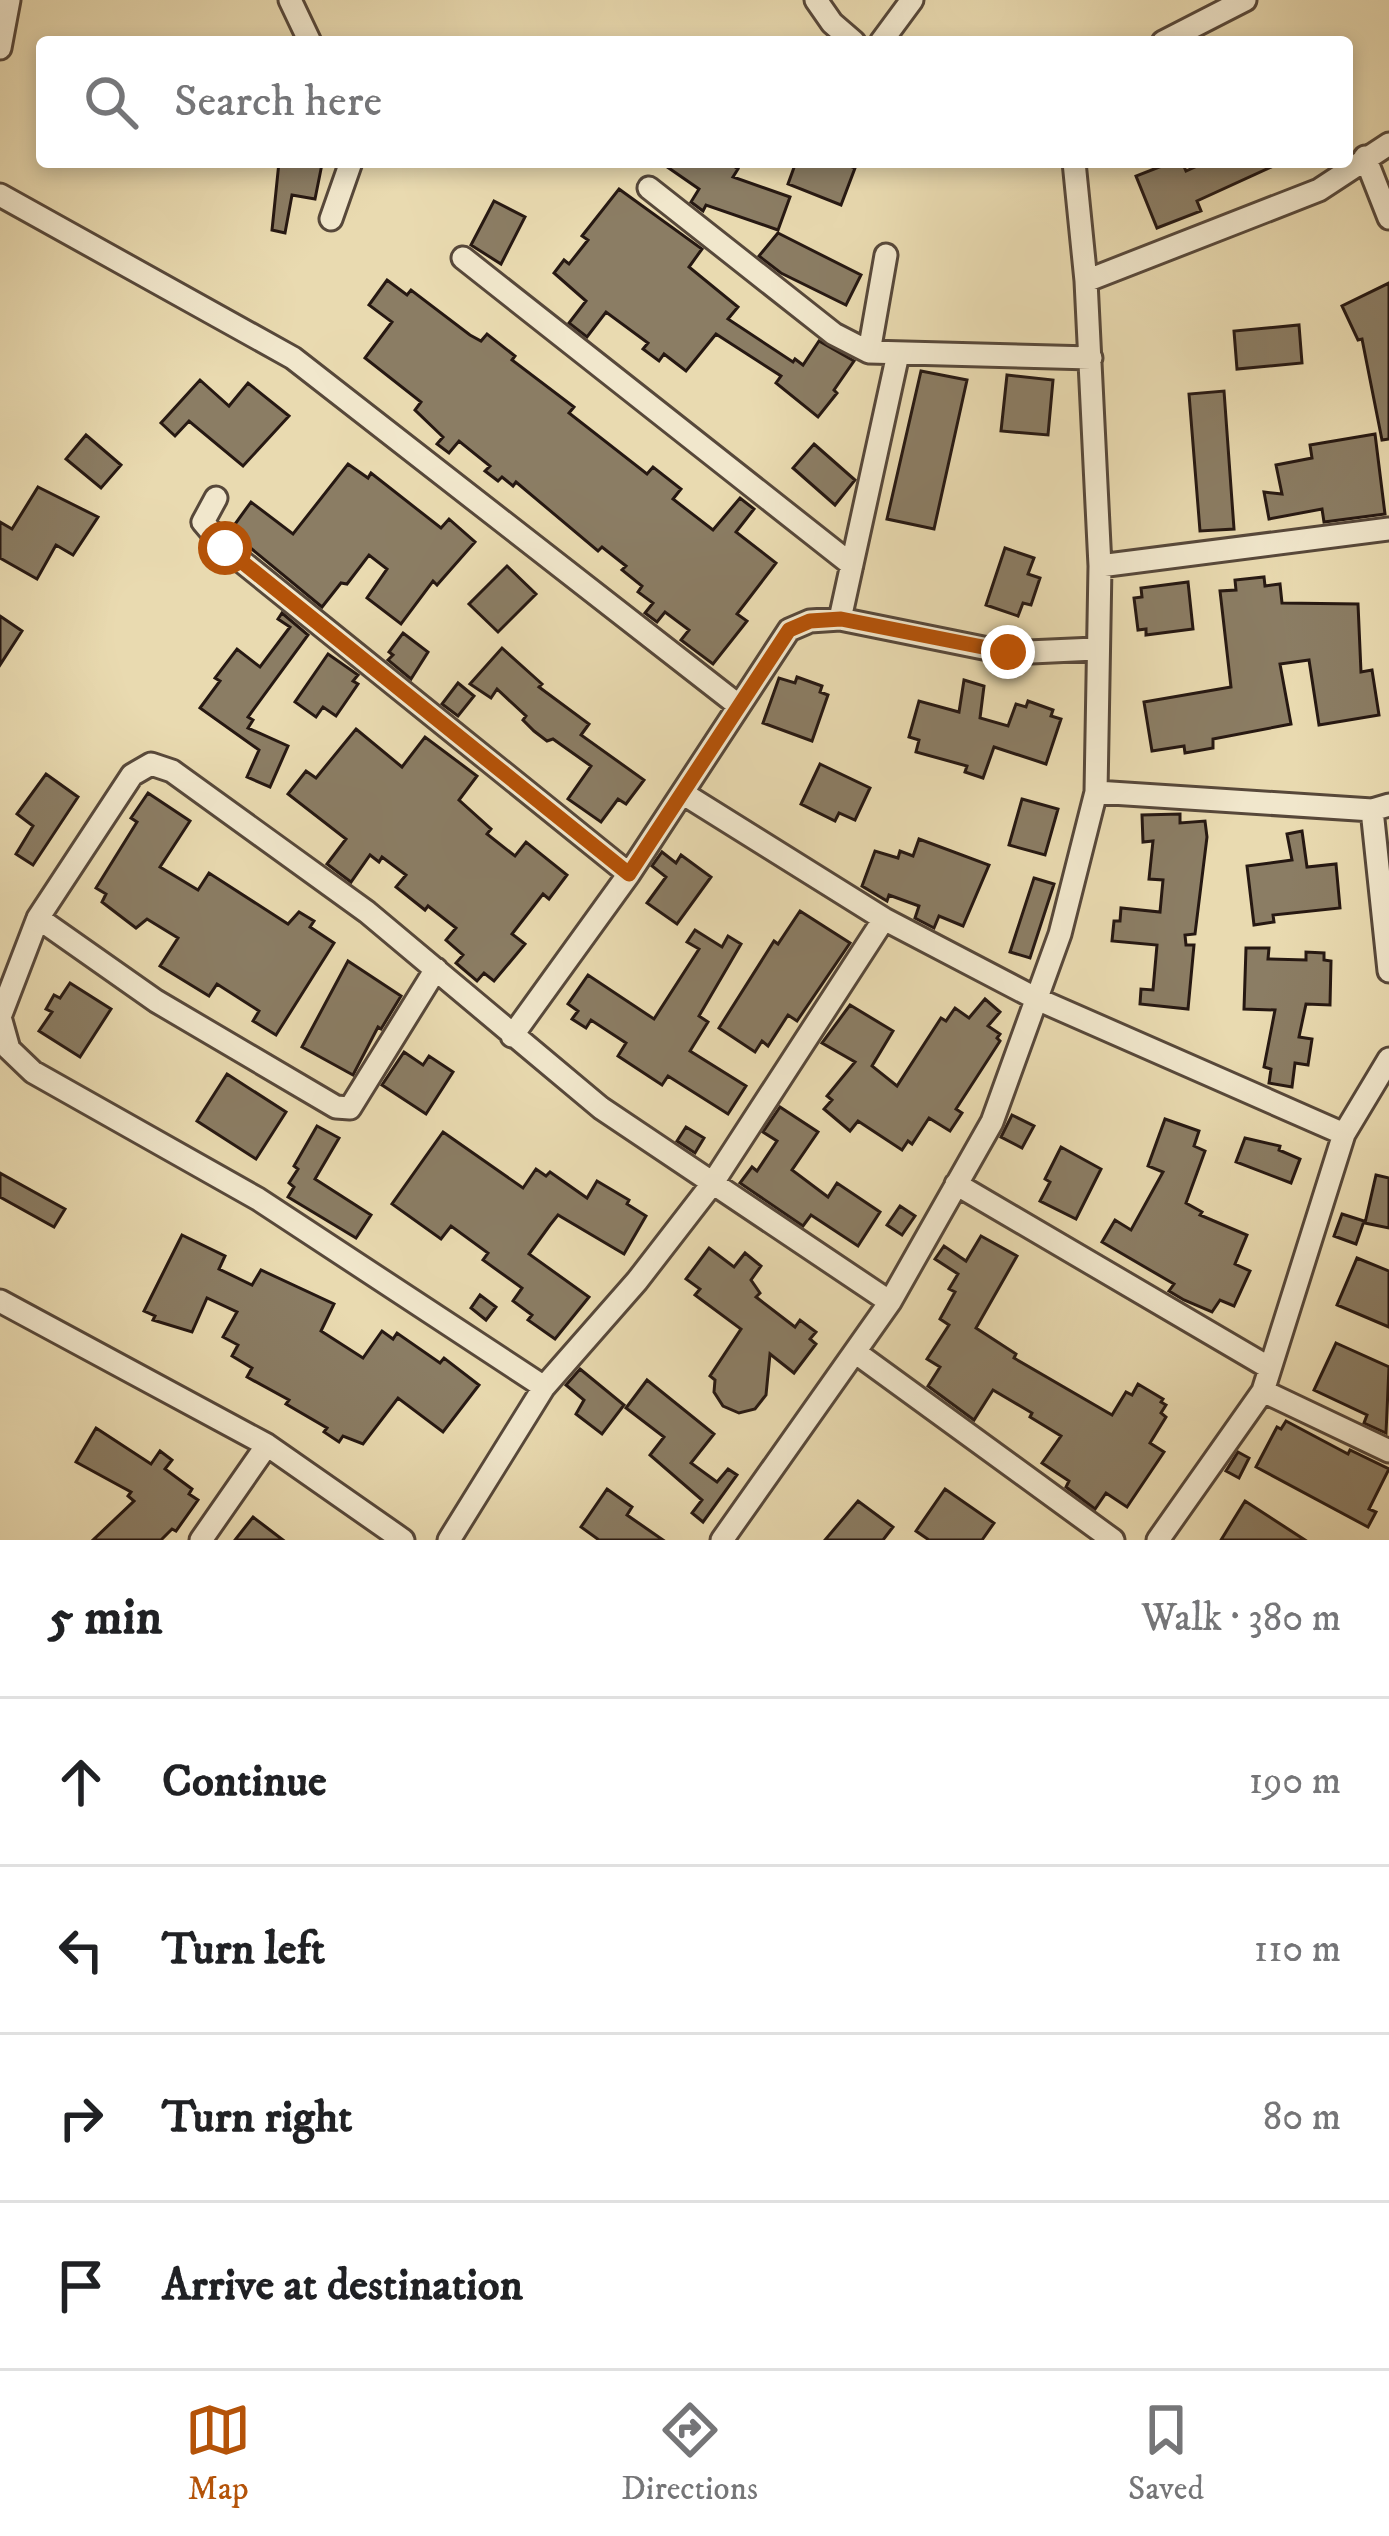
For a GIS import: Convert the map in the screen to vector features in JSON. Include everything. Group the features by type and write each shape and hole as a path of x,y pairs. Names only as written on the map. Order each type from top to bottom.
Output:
{"street":[{"path":"0,48 9,0"},
{"path":"290,0 307,36"},
{"path":"816,0 847,36"},
{"path":"885,36 912,0"},
{"path":"1175,36 1246,0"},
{"path":"1353,166 1389,144"},
{"path":"1365,157 1389,218"},
{"path":"331,219 349,168"},
{"path":"750,1540 726,1531 890,1302 992,1122 1060,934 1096,792 1100,566 1091,358 1075,168"},
{"path":"1086,281 1319,190 1350,168"},
{"path":"649,188 834,334 869,352 1091,358"},
{"path":"0,195 293,358 738,705"},
{"path":"869,352 886,255"},
{"path":"463,258 852,566"},
{"path":"841,619 898,354"},
{"path":"217,498 203,522 225,548 629,874"},
{"path":"1100,566 1389,529"},
{"path":"512,1036 684,794 789,630 810,621 841,619 1008,652 1095,649"},
{"path":"544,1387 258,1199 33,1072 9,1049 0,1017 38,917 133,775 151,764 172,771 367,913 601,1108 890,1302"},
{"path":"1096,792 1380,807 1389,971"},
{"path":"684,794 884,919 1037,998 1344,1134"},
{"path":"38,917 156,1000 336,1108 350,1108 436,969"},
{"path":"449,1540 544,1387 637,1282 712,1184 884,919"},
{"path":"1157,1540 1263,1391 1344,1134 1389,1059"},
{"path":"956,1184 1268,1367"},
{"path":"0,1301 267,1445 403,1540"},
{"path":"855,1352 1113,1540"},
{"path":"1263,1391 1389,1451"},
{"path":"201,1540 267,1445"}],"building":[{"path":"278,168 321,168 315,199 292,195 285,233 272,230"},
{"path":"669,168 737,168 733,177 790,197 778,230 706,205 703,211 691,202 699,189"},
{"path":"794,168 855,168 841,205 788,184"},
{"path":"1157,168 1269,168 1197,201 1201,211 1157,228 1136,176"},
{"path":"619,189 702,249 689,267 738,307 728,319 793,362 803,365 819,341 854,361 818,417 776,383 781,376 716,334 686,371 664,354 659,361 643,349 648,343 606,312 587,337 569,323 586,301 554,273 564,260 569,264 588,240 582,236"},
{"path":"494,201 525,217 501,264 471,245"},
{"path":"778,233 861,275 846,305 781,273 759,256"},
{"path":"387,280 407,295 411,290 481,341 487,334 515,356 512,360 574,407 569,413 647,474 653,467 681,489 673,499 713,530 740,498 754,509 736,532 776,563 737,614 747,621 713,664 681,640 689,630 665,612 657,622 645,613 653,603 638,592 642,586 622,570 626,566 602,547 598,551 516,482 513,486 502,477 498,481 485,471 490,466 459,441 449,453 437,444 443,437 415,410 421,402 365,358 392,322 369,305"},
{"path":"1389,283 1389,439 1382,440 1362,339 1358,340 1342,306"},
{"path":"1299,325 1302,363 1237,369 1234,331"},
{"path":"921,371 967,380 934,529 887,519"},
{"path":"1007,375 1053,380 1048,435 1001,431"},
{"path":"200,380 229,406 248,383 289,416 243,466 189,421 175,436 161,423"},
{"path":"1224,391 1234,529 1200,531 1189,394"},
{"path":"1375,434 1385,514 1324,522 1322,509 1269,519 1264,492 1282,494 1276,465 1312,458 1310,445"},
{"path":"86,435 121,465 101,488 66,459"},
{"path":"814,444 855,480 835,505 793,468"},
{"path":"348,464 368,478 371,473 441,528 449,519 475,542 437,585 433,581 401,624 367,598 387,569 369,555 322,607 230,531 251,502 293,534"},
{"path":"38,487 98,517 73,555 56,545 37,579 0,558 0,522 12,529"},
{"path":"1005,548 1034,558 1028,574 1040,578 1031,605 1023,603 1018,616 986,605"},
{"path":"507,566 536,594 498,632 469,604"},
{"path":"1264,577 1265,586 1280,584 1282,603 1358,604 1361,672 1372,670 1379,715 1319,725 1309,660 1280,664 1291,724 1213,739 1213,748 1185,753 1184,746 1152,751 1144,702 1231,687 1220,591 1236,590 1235,580"},
{"path":"1188,582 1193,629 1146,635 1146,629 1138,630 1134,598 1142,597 1141,588"},
{"path":"282,613 308,635 248,717 253,720 248,728 288,746 270,787 247,777 259,750 200,708 237,649 260,667 290,627 278,619"},
{"path":"0,616 22,631 0,665"},
{"path":"403,633 428,652 411,679 388,660"},
{"path":"502,648 542,684 539,687 589,724 581,735 644,780 626,804 618,799 601,822 568,799 591,766 534,731 523,720 526,716 497,689 491,698 470,684"},
{"path":"328,654 358,675 353,681 358,684 336,716 323,707 316,717 295,702"},
{"path":"797,677 822,686 820,692 828,695 812,741 763,723 779,678 795,683"},
{"path":"964,680 984,686 980,718 1008,726 1016,704 1026,707 1028,701 1053,710 1051,716 1061,719 1046,764 994,747 983,778 965,772 967,766 916,752 919,740 909,737 919,701 959,712"},
{"path":"458,683 474,696 458,716 442,704"},
{"path":"356,729 402,767 425,737 477,776 459,800 491,829 487,834 515,856 526,842 567,875 549,899 543,894 512,934 525,944 494,981 484,973 477,981 456,963 463,955 446,940 456,928 396,887 406,875 382,857 379,862 370,855 351,882 327,864 346,839 288,794 306,771 316,778"},
{"path":"820,764 870,788 855,820 839,813 835,821 801,804"},
{"path":"46,774 78,797 33,865 16,854 33,826 17,814"},
{"path":"148,793 190,821 160,867 198,890 209,873 288,924 299,912 314,921 310,927 334,943 276,1035 253,1021 259,1011 217,984 209,996 160,966 178,938 147,919 136,928 102,902 106,894 96,888 137,822 131,818"},
{"path":"1022,799 1058,809 1045,855 1009,845"},
{"path":"1180,814 1180,823 1205,821 1207,837 1195,934 1185,935 1186,945 1194,945 1188,1009 1140,1004 1141,989 1153,990 1157,945 1112,941 1121,908 1160,912 1163,880 1149,879 1153,841 1143,842 1142,815"},
{"path":"1302,831 1307,867 1336,864 1340,908 1273,915 1274,922 1254,925 1247,866 1292,860 1287,834"},
{"path":"919,839 989,865 963,926 939,916 934,928 915,918 919,906 889,895 887,901 862,886 875,851 898,858 900,851 913,856"},
{"path":"662,852 676,863 681,855 711,877 677,924 647,903 666,877 652,866"},
{"path":"1034,878 1054,884 1030,958 1010,952"},
{"path":"800,911 850,943 797,1021 788,1015 768,1046 762,1041 755,1052 719,1028 774,941 778,944"},
{"path":"695,930 722,947 728,936 741,944 699,1016 708,1022 690,1051 746,1086 728,1114 668,1076 662,1085 618,1056 626,1043 591,1020 586,1028 572,1019 578,1011 568,1004 588,975 654,1019 699,949 687,942"},
{"path":"1246,948 1269,948 1268,959 1306,960 1306,952 1324,953 1324,960 1331,961 1330,1005 1306,1004 1299,1037 1312,1039 1308,1065 1295,1063 1292,1087 1269,1083 1271,1069 1264,1067 1275,1010 1244,1009"},
{"path":"348,961 401,996 353,1075 302,1047"},
{"path":"70,983 111,1009 80,1057 39,1031 52,1012 46,1009 54,995 60,998"},
{"path":"985,999 1000,1012 988,1026 1000,1034 1000,1041 956,1109 962,1113 950,1131 929,1118 912,1144 908,1141 902,1150 858,1121 850,1131 824,1109 832,1100 827,1096 855,1062 822,1043 850,1005 893,1031 872,1066 897,1086 941,1018 946,1021 955,1008 969,1018"},
{"path":"404,1052 423,1065 429,1056 453,1072 426,1114 382,1085"},
{"path":"227,1074 286,1112 256,1159 197,1121"},
{"path":"780,1107 818,1132 792,1170 828,1197 837,1183 880,1212 858,1246 811,1215 803,1226 740,1183 752,1167 757,1171 777,1141 763,1132"},
{"path":"1012,1115 1034,1126 1022,1148 1001,1137"},
{"path":"1165,1119 1199,1131 1194,1146 1205,1151 1186,1203 1200,1215 1247,1235 1235,1264 1250,1271 1234,1306 1220,1300 1212,1312 1184,1300 1169,1291 1174,1284 1102,1242 1115,1220 1131,1230 1163,1172 1148,1166"},
{"path":"317,1126 339,1138 315,1179 371,1215 356,1238 288,1197 294,1187 289,1183 298,1169 294,1166"},
{"path":"686,1127 704,1138 695,1153 677,1141"},
{"path":"443,1132 523,1188 536,1169 546,1176 550,1172 587,1198 597,1181 646,1216 624,1254 558,1215 550,1225 529,1254 589,1297 555,1339 528,1320 532,1315 513,1301 522,1288 483,1260 488,1253 451,1226 441,1239 392,1204"},
{"path":"1245,1138 1280,1146 1279,1150 1300,1159 1291,1183 1236,1162"},
{"path":"1061,1147 1101,1169 1076,1219 1040,1201"},
{"path":"0,1173 65,1209 54,1227 0,1197"},
{"path":"1376,1175 1389,1178 1389,1228 1365,1223"},
{"path":"900,1206 915,1216 902,1235 887,1225"},
{"path":"1342,1214 1364,1221 1356,1244 1334,1236"},
{"path":"182,1235 225,1256 219,1269 252,1285 261,1270 334,1304 321,1331 363,1358 382,1331 393,1339 397,1333 440,1363 444,1358 479,1385 443,1432 398,1398 363,1444 343,1436 339,1442 324,1432 327,1428 286,1404 289,1400 247,1377 252,1368 232,1356 238,1345 223,1337 237,1312 207,1298 192,1332 153,1320 155,1316 144,1311"},
{"path":"981,1236 1017,1256 976,1328 1016,1354 1014,1358 1112,1415 1126,1392 1132,1395 1138,1384 1163,1399 1166,1405 1161,1413 1166,1417 1150,1443 1164,1452 1127,1507 1106,1493 1095,1509 1066,1487 1069,1481 1042,1463 1061,1436 1030,1417 1032,1413 993,1390 974,1420 928,1386 940,1367 927,1359 949,1325 940,1319 955,1292 949,1289 958,1274 935,1259 944,1246 966,1261"},
{"path":"709,1248 734,1267 745,1253 761,1266 751,1280 760,1293 756,1297 795,1327 800,1320 816,1332 810,1339 816,1344 794,1373 770,1354 766,1395 755,1409 739,1413 723,1406 710,1376 741,1329 695,1295 700,1289 686,1279"},
{"path":"1357,1258 1389,1271 1389,1327 1337,1305"},
{"path":"480,1295 496,1307 486,1320 471,1308"},
{"path":"1336,1343 1389,1367 1386,1433 1364,1423 1367,1415 1314,1390"},
{"path":"580,1369 624,1405 602,1434 576,1414 584,1400 566,1385"},
{"path":"647,1380 714,1434 691,1463 717,1482 728,1469 737,1475 703,1522 692,1513 702,1500 650,1455 664,1437 626,1408"},
{"path":"1286,1421 1348,1454 1350,1450 1389,1469 1369,1509 1376,1512 1368,1527 1256,1467 1277,1427 1281,1429"},
{"path":"96,1428 151,1464 160,1451 172,1460 165,1469 192,1489 189,1494 198,1500 176,1531 172,1529 161,1540 93,1540 134,1501 128,1496 131,1492 76,1462"},
{"path":"1238,1452 1249,1458 1239,1478 1226,1471"},
{"path":"607,1489 632,1507 627,1515 663,1540 599,1540 581,1527"},
{"path":"945,1489 994,1523 982,1540 929,1540 916,1531"},
{"path":"858,1501 893,1527 883,1540 825,1540"},
{"path":"1245,1501 1305,1540 1221,1540"},
{"path":"253,1517 266,1527 283,1540 235,1540"}],"route":[{"path":"225,548 629,874 789,630 810,621 841,619 1008,652"}]}
